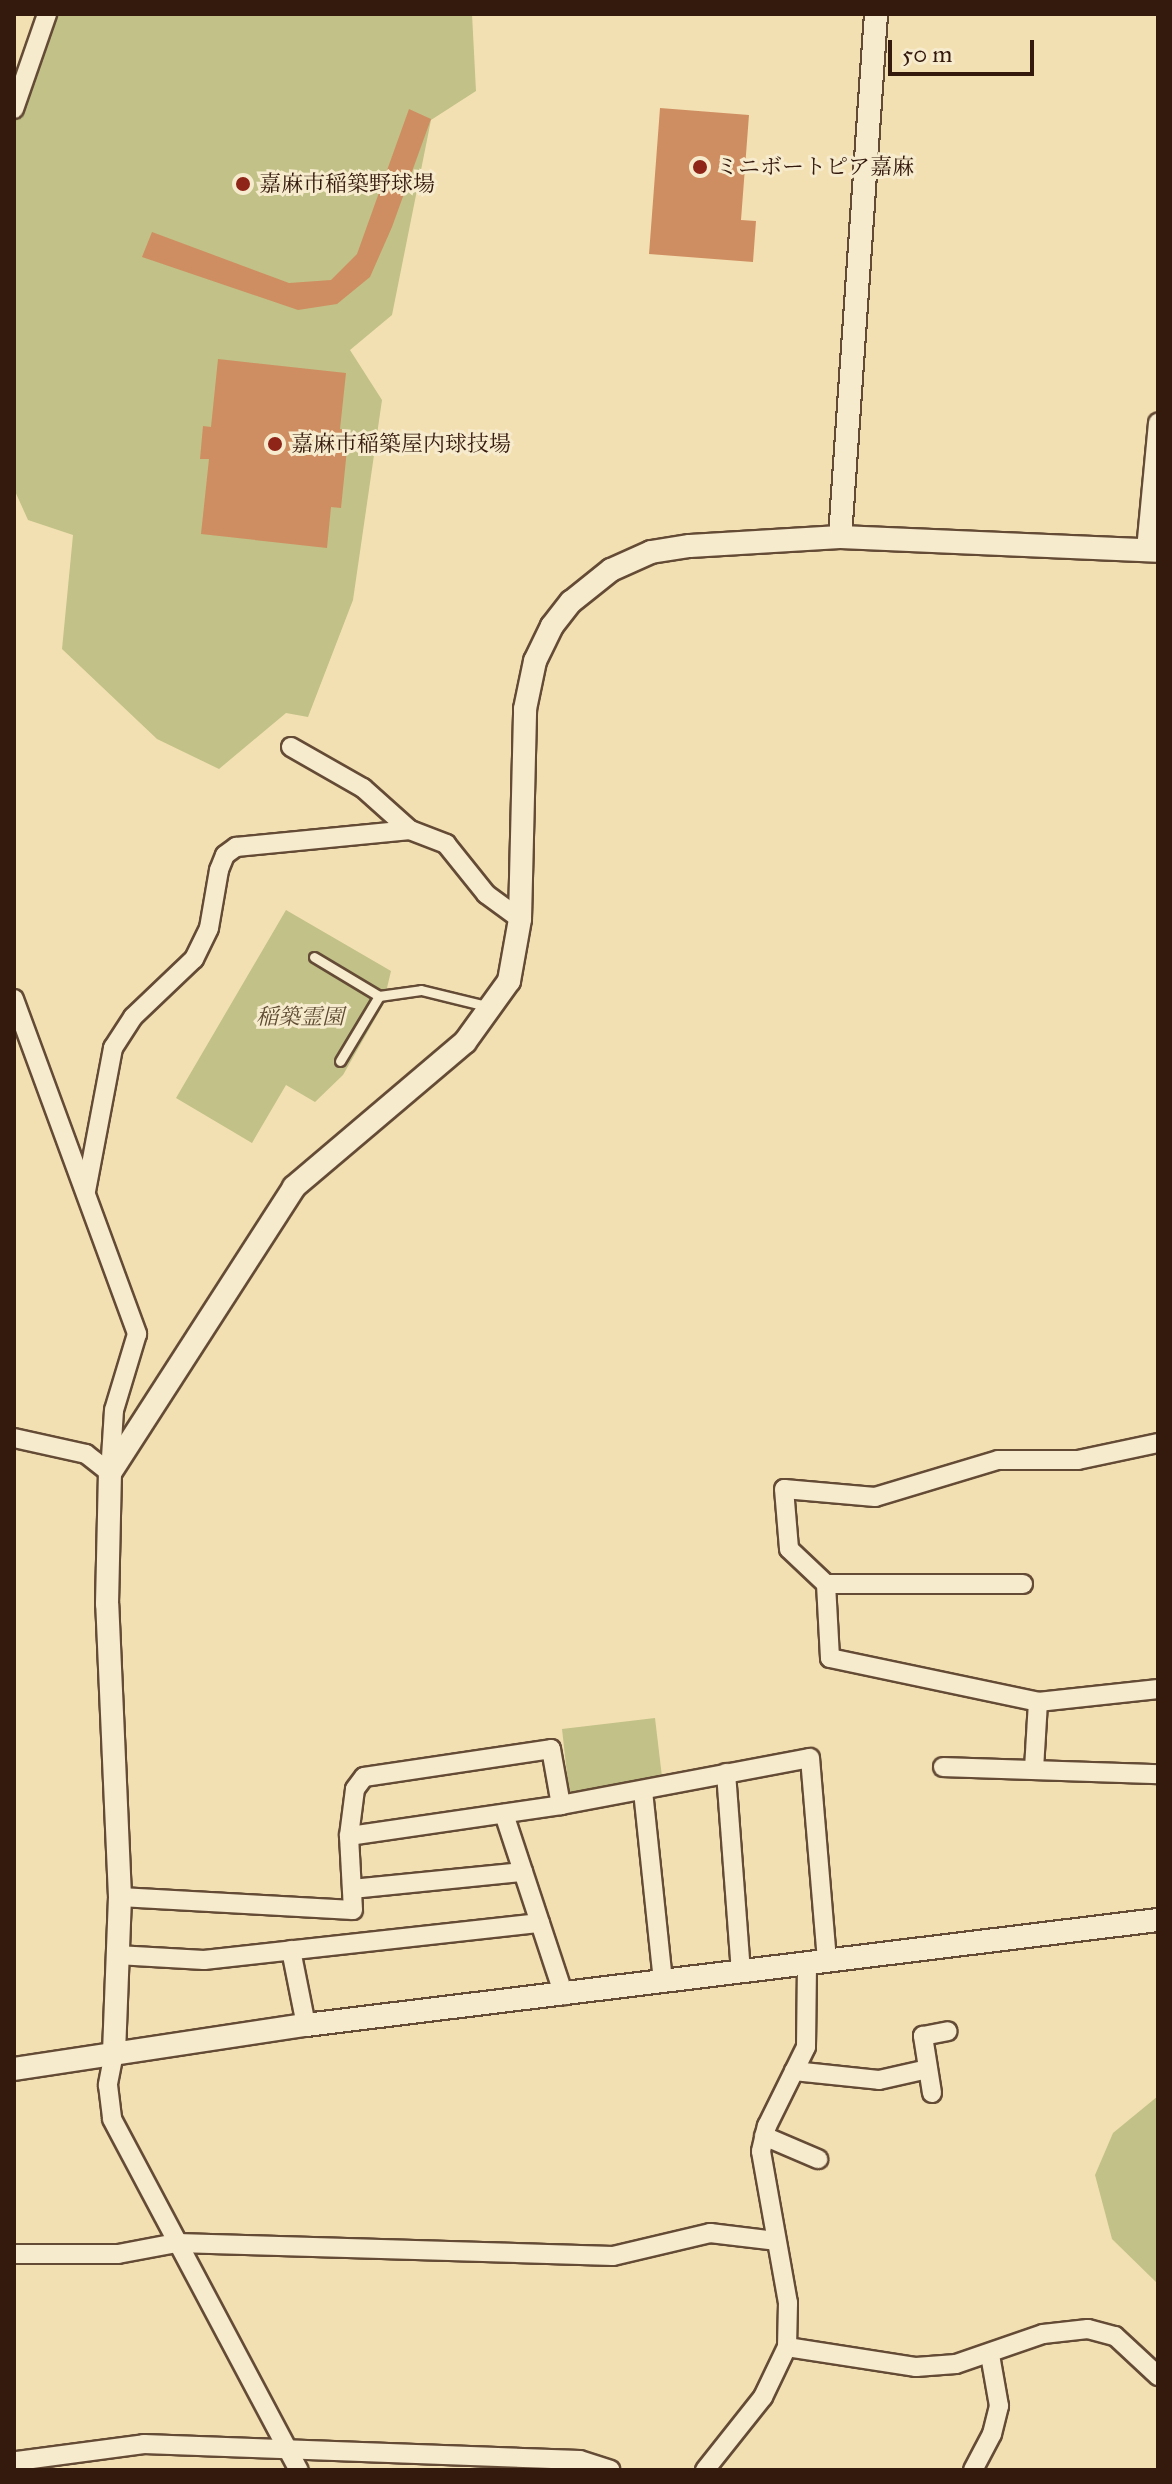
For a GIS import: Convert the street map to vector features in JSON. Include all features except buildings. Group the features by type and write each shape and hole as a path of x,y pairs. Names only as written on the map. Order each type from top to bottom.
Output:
{"street":[{"path":"14,109 47,14"},
{"path":"840,537 876,14"},
{"path":"110,1473 294,1187 465,1042 494,1008 509,981 520,919 525,709 535,661 571,602 611,570 651,552 840,537 1152,550 1158,423"},
{"path":"291,747 363,788 410,830 446,844 486,894 520,919"},
{"path":"86,1191 113,1048 133,1017 194,959 209,928 225,855 254,844 410,830"},
{"path":"14,999 137,1334 114,1410 110,1473 107,1604 120,1897 114,2053 108,2085 112,2119 299,2470"},
{"path":"14,1438 86,1454 110,1473"},
{"path":"1023,1584 826,1584 789,1549 784,1489 875,1497 998,1460 1078,1460 1158,1443"},
{"path":"826,1584 830,1658 1038,1702 1158,1689"},
{"path":"1034,1769 1038,1702"},
{"path":"358,1943 349,1836 355,1789 364,1777 551,1749 561,1805"},
{"path":"349,1836 561,1805 810,1758 817,1963 810,2027 764,2136 761,2151 788,2303 787,2347 763,2397 705,2470"},
{"path":"943,1767 1158,1774"},
{"path":"726,1773 741,1972"},
{"path":"643,1791 663,1981"},
{"path":"504,1814 564,1995"},
{"path":"352,1889 523,1872"},
{"path":"120,1897 353,1910"},
{"path":"14,2069 306,2025 1158,1920"},
{"path":"117,1955 204,1960 540,1923"},
{"path":"291,1950 306,2025"},
{"path":"932,2093 923,2036 948,2031"},
{"path":"794,2071 879,2080 928,2069"},
{"path":"764,2136 818,2159"},
{"path":"14,2254 118,2254 177,2243 613,2256 710,2233 776,2241"},
{"path":"787,2347 916,2367 990,2355 1043,2334 1088,2329 1115,2336 1158,2376"},
{"path":"973,2470 992,2434 999,2406 990,2355"},
{"path":"21,2463 144,2444 289,2453 580,2460 610,2470"}],"lane":[{"path":"314,957 379,996 421,990 494,1008"},
{"path":"340,1061 379,996"}],"green space":[{"path":"48,14 472,14 476,91 431,120 392,315 350,350 382,400 353,600 308,717 286,713 219,769 157,739 62,649 73,535 28,520 14,489 14,115"},
{"name":"稲築霊園","path":"286,910 391,971 383,1005 343,1075 315,1102 286,1085 252,1143 176,1098"},
{"path":"655,1718 662,1777 569,1792 562,1729"},
{"path":"1158,2096 1158,2284 1112,2239 1095,2175 1113,2133"}],"place":[{"name":"ミニボートピア嘉麻","path":"700,167"},
{"name":"嘉麻市稲築野球場","path":"243,184"},
{"name":"嘉麻市稲築屋内球技場","path":"275,444"}]}
